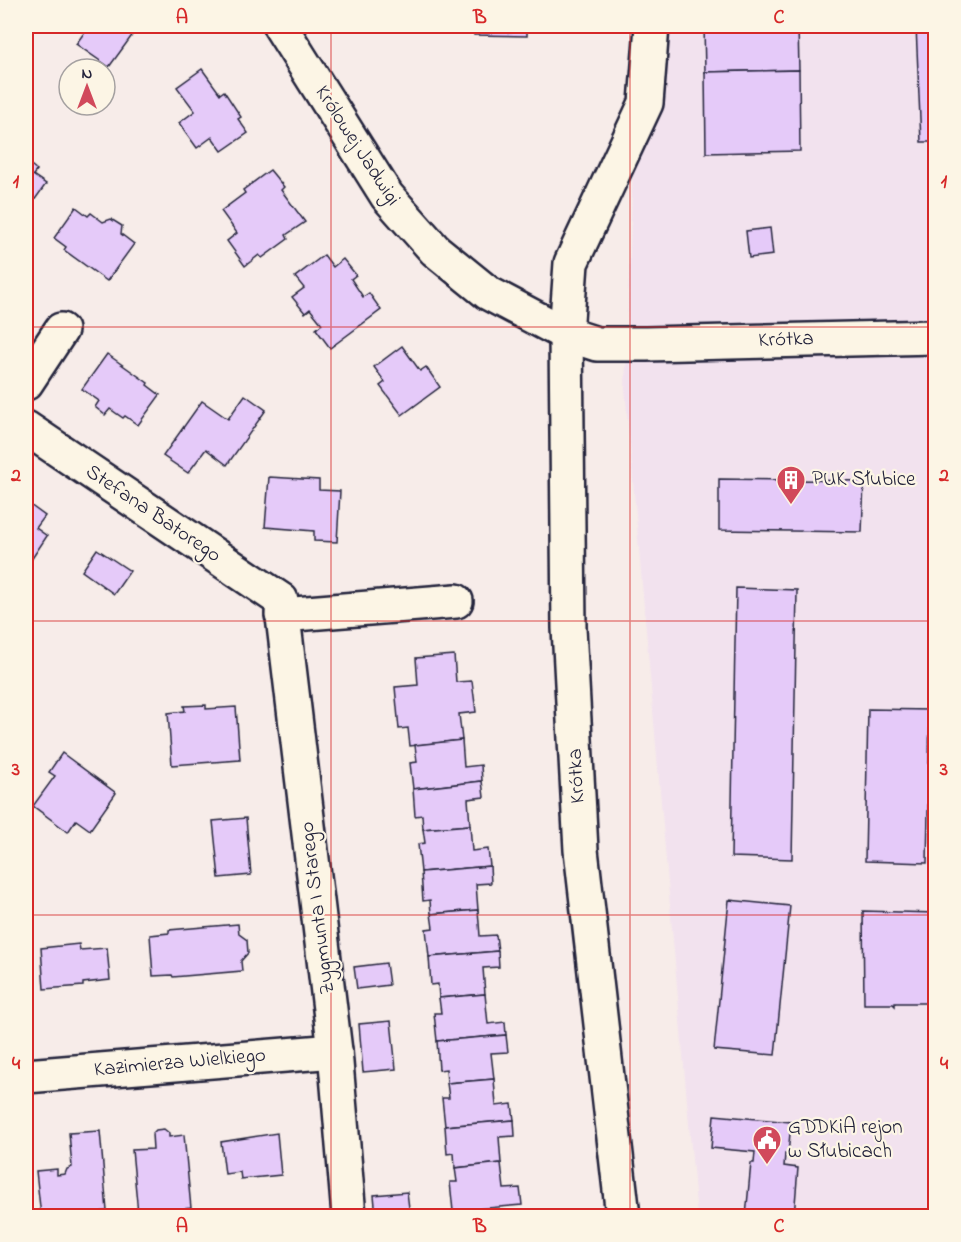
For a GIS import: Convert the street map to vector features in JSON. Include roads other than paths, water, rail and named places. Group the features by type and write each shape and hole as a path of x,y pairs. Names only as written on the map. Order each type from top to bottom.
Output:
{"street":[{"name":"Królowej Jadwigi","path":"280,26 387,196 435,250 488,293 566,334"},
{"name":"Krótka","path":"623,1216 581,850 569,628 566,334 571,263 646,103 652,26"},
{"path":"26,382 61,330"},
{"name":"Krótka","path":"566,334 597,344 936,337"},
{"name":"Stefana Batorego","path":"26,428 281,608"},
{"path":"281,608 456,601"},
{"name":"Zygmunta I Starego","path":"281,608 335,1051 350,1216"},
{"name":"Kazimierza Wielkiego","path":"26,1076 335,1051"}],"place":[{"name":"PUK Słubice","path":"791,506"},
{"name":"GDDKiA rejon w Słubicach","path":"767,1166"}]}
